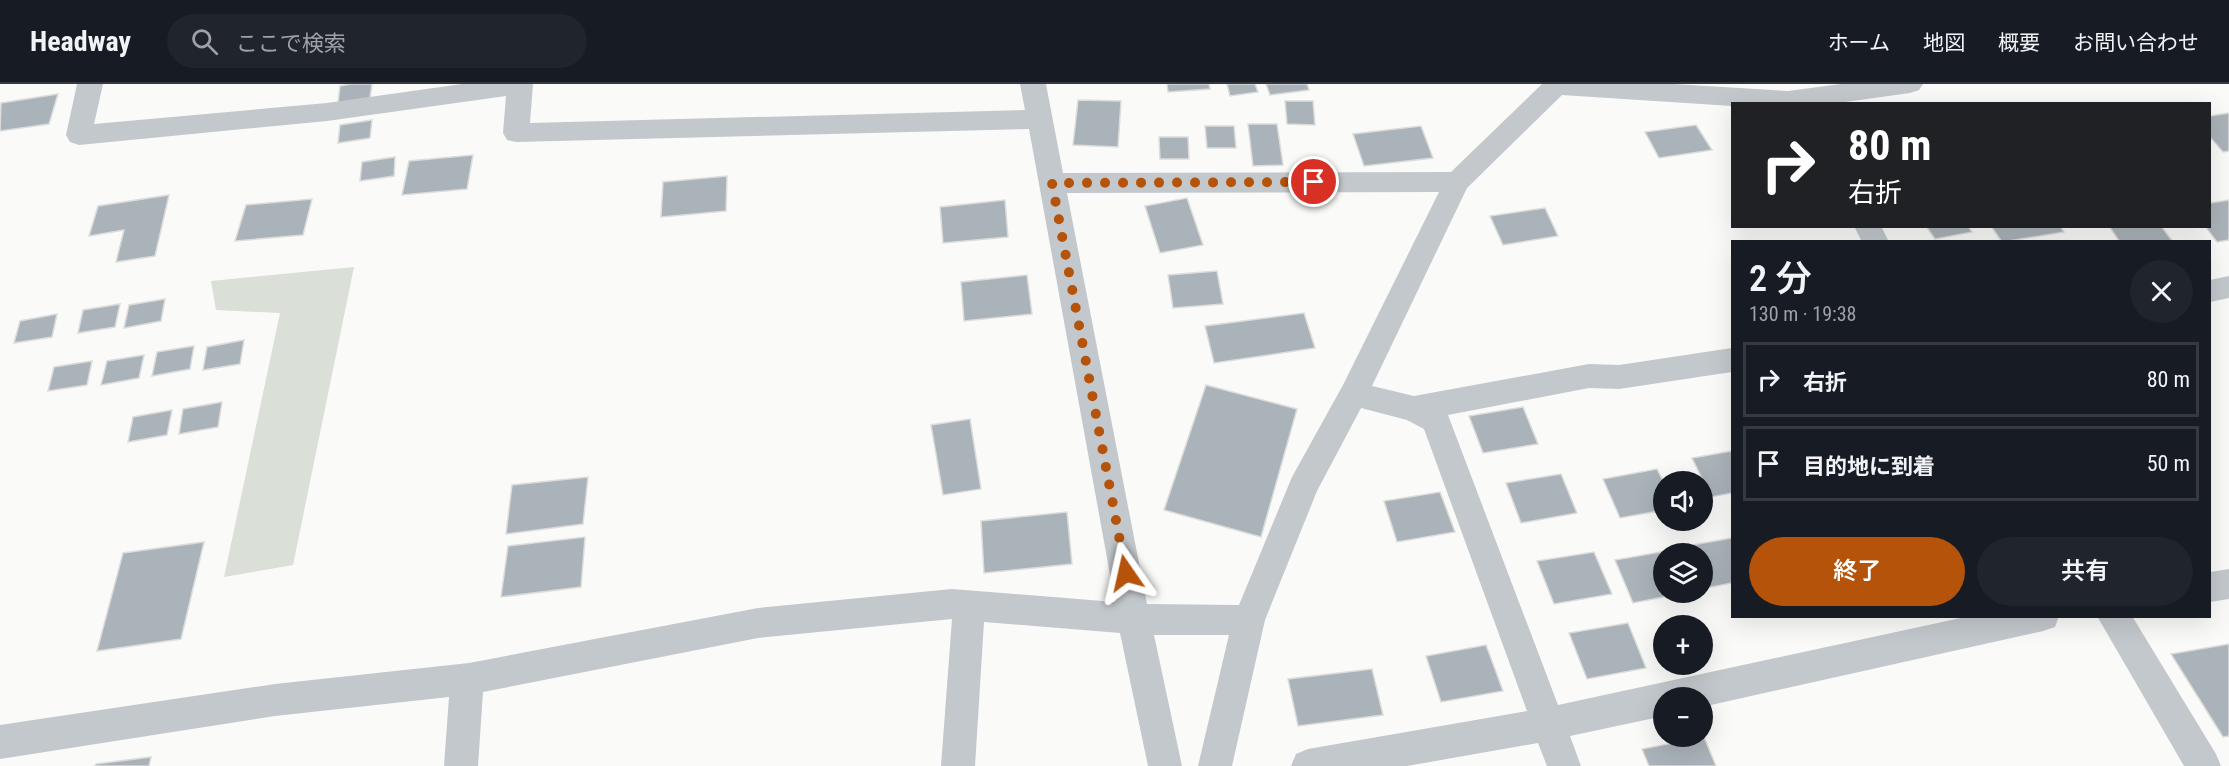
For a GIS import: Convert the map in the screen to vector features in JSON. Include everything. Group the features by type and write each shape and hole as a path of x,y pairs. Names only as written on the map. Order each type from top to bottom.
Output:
{"street":[{"path":"90,84 79,135 327,112 520,85 516,133 1038,118"},
{"path":"1033,84 1130,619 1165,766"},
{"path":"1215,766 1249,620 1303,487 1353,394 1457,182 1556,85 1789,102 1910,84"},
{"path":"1052,183 1457,182"},
{"path":"2211,291 2229,287"},
{"path":"1414,409 1589,376 1619,377 1731,360"},
{"path":"1353,394 1414,409 1436,421 1564,766"},
{"path":"2211,587 2229,584"},
{"path":"0,742 275,700 469,679 758,623 952,604 1130,619 1249,620"},
{"path":"958,766 969,606"},
{"path":"1713,689 2034,618"},
{"path":"2113,618 2205,766"},
{"path":"461,766 466,683 469,679"},
{"path":"1308,766 1549,724 1653,701"}],"shaded area":[{"path":"354,267 293,565 224,577 280,313 216,310 211,281"}],"building":[{"path":"372,84 370,98 338,103 340,86"},
{"path":"1167,84 1209,84 1210,89 1168,92"},
{"path":"1227,84 1255,84 1258,92 1230,96"},
{"path":"1266,84 1307,84 1309,90 1270,95"},
{"path":"58,94 49,124 0,131 1,103"},
{"path":"1078,100 1121,101 1118,147 1073,145"},
{"path":"1285,101 1313,101 1315,125 1287,124"},
{"path":"2229,113 2229,151 2223,152 2211,138 2211,116"},
{"path":"372,120 370,138 338,143 340,125"},
{"path":"1248,124 1277,124 1283,165 1253,166"},
{"path":"1696,125 1712,150 1659,158 1645,132"},
{"path":"1205,126 1234,126 1236,148 1207,148"},
{"path":"1421,126 1433,158 1364,166 1353,134"},
{"path":"1159,137 1188,137 1189,159 1160,159"},
{"path":"473,155 467,189 402,195 409,161"},
{"path":"395,157 394,176 360,181 362,162"},
{"path":"727,176 726,211 661,217 663,182"},
{"path":"169,195 155,256 116,262 124,230 89,236 98,206"},
{"path":"1187,198 1203,245 1160,253 1145,206"},
{"path":"312,199 303,235 235,241 246,205"},
{"path":"1005,200 1008,237 943,243 940,207"},
{"path":"2229,200 2229,240 2217,242 2206,228 2211,228 2211,203"},
{"path":"1545,208 1558,236 1503,245 1490,216"},
{"path":"1927,228 1969,228 1972,232 1935,239"},
{"path":"1992,228 2061,228 2064,232 2014,240 2001,240"},
{"path":"2110,228 2162,228 2172,240 2119,240"},
{"path":"1217,271 1223,304 1173,308 1168,275"},
{"path":"1027,275 1032,314 964,321 961,282"},
{"path":"165,299 161,321 124,328 129,305"},
{"path":"120,304 115,327 78,333 83,310"},
{"path":"1304,313 1315,348 1214,363 1205,326"},
{"path":"57,314 52,337 14,343 20,321"},
{"path":"244,340 240,364 203,370 207,347"},
{"path":"194,346 190,369 152,376 157,352"},
{"path":"144,355 139,378 101,385 107,361"},
{"path":"92,361 87,385 48,391 54,367"},
{"path":"1206,385 1297,409 1261,537 1164,510"},
{"path":"222,402 218,427 179,434 183,409"},
{"path":"1523,407 1538,444 1483,453 1469,416"},
{"path":"172,410 167,435 128,442 133,417"},
{"path":"970,419 981,489 943,495 931,425"},
{"path":"1731,451 1731,493 1713,497 1713,471 1698,471 1692,458"},
{"path":"1657,469 1658,471 1653,471 1653,512 1620,518 1603,479"},
{"path":"1561,474 1577,513 1521,523 1506,483"},
{"path":"588,477 583,524 506,534 512,485"},
{"path":"1440,492 1455,532 1397,542 1384,501"},
{"path":"1067,512 1072,564 984,573 981,521"},
{"path":"585,537 581,587 501,597 508,546"},
{"path":"1731,538 1731,583 1713,587 1713,543 1704,543"},
{"path":"204,542 181,639 97,651 123,553"},
{"path":"1594,552 1612,594 1554,604 1537,561"},
{"path":"1653,553 1653,599 1633,603 1615,560"},
{"path":"1628,623 1646,668 1587,679 1569,633"},
{"path":"2229,644 2229,736 2223,737 2171,654"},
{"path":"1486,645 1503,691 1441,702 1426,656"},
{"path":"1372,669 1383,715 1298,726 1288,679"},
{"path":"1708,747 1716,766 1649,766 1642,749"},
{"path":"151,757 149,766 95,766 96,764"}],"route":[{"path":"1126,573 1052,183 1314,182"}]}
